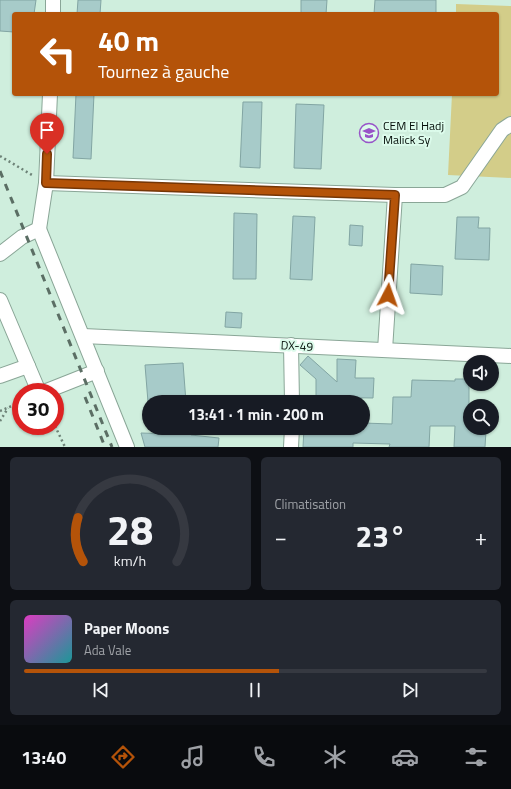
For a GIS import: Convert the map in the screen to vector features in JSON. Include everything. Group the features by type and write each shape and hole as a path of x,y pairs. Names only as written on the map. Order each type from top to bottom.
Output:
{"street":[{"path":"53,12 54,0"},
{"path":"50,96 46,183 39,229 127,447"},
{"path":"46,183 395,195 445,195 462,187 502,130 511,124"},
{"path":"385,350 395,195"},
{"path":"0,254 22,237 39,229"},
{"path":"0,300 35,383"},
{"name":"DX-49","path":"83,336 511,356"},
{"path":"291,345 292,395"},
{"path":"0,376 28,366"},
{"path":"64,384 97,371"},
{"path":"291,447 292,435"}],"path":[{"path":"0,156 46,183"},
{"path":"0,411 12,406"},
{"path":"0,421 8,408"},
{"path":"59,435 65,447"}],"shaded area":[{"path":"456,4 511,6 511,178 448,175 452,96 499,96 499,12 456,12"}],"building":[{"path":"0,0 36,0 34,12 12,12 12,32 0,31"},
{"path":"78,0 101,0 100,12 77,12"},
{"path":"301,0 327,0 326,12 301,12"},
{"path":"375,0 436,0 436,12 374,12"},
{"path":"76,96 94,96 91,159 73,158"},
{"path":"243,102 262,102 260,168 240,167"},
{"path":"296,104 324,105 321,169 294,168"},
{"path":"234,213 257,214 256,279 233,279"},
{"path":"293,216 315,217 312,280 290,279"},
{"path":"457,217 479,217 478,228 490,228 489,260 455,259"},
{"path":"350,225 363,226 362,246 349,245"},
{"path":"411,264 443,266 442,295 410,293"},
{"path":"226,312 242,313 241,328 225,327"},
{"path":"308,356 337,382 337,359 356,360 355,378 374,378 373,398 370,398 370,395 316,395 316,379 300,365"},
{"path":"183,363 185,395 147,395 145,365"},
{"path":"455,379 463,379 463,391 469,391 469,399 463,399 463,435 486,435 485,447 454,447 455,426 430,426 429,447 389,447 390,444 353,443 353,447 303,447 304,435 370,435 370,423 392,424 393,397 411,397 412,380 455,381"},
{"path":"141,433 142,435 191,435 219,438 218,447 145,447"}],"railway":[{"path":"0,171 112,447"},
{"path":"85,397 105,447"}],"place":[{"name":"CEM El Hadj Malick Sy","path":"369,133"}],"route":[{"path":"47,154 46,183 395,195 388,295"}]}
